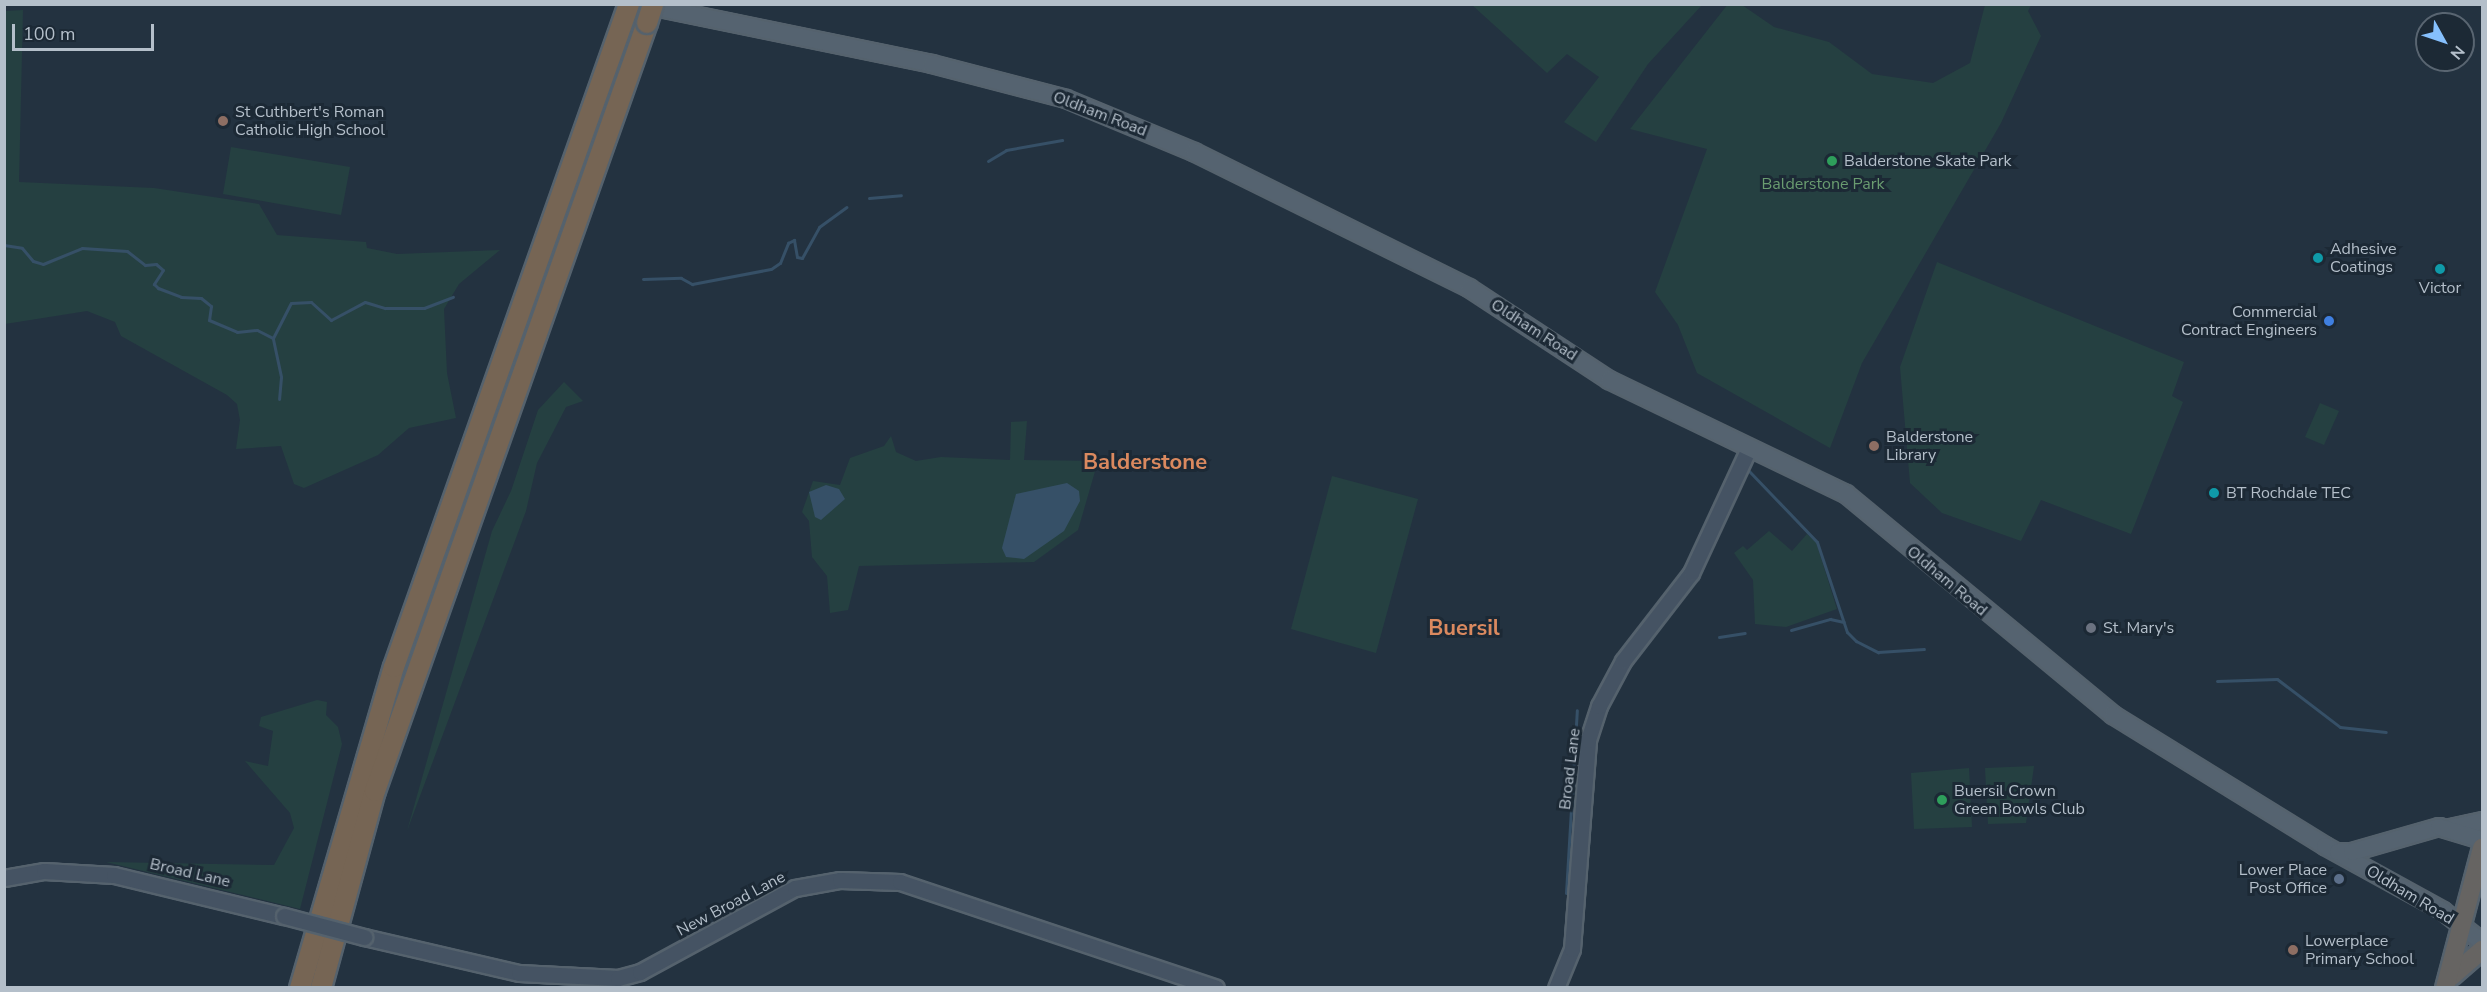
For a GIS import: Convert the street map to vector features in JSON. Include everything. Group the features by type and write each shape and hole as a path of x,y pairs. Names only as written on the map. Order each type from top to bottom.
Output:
{"highway":[{"path":"321,987 375,791 653,4"},
{"path":"300,987 394,667 627,12"},
{"path":"2448,983 2460,926 2482,848"},
{"path":"2448,983 2482,950"}],"main road":[{"name":"Oldham Road","path":"640,4 932,64 1089,107 1194,152 1469,288 1609,380 1748,450 1846,494 2097,703 2335,851 2448,914 2482,942"},
{"name":"Broad Lane","path":"1556,987 1572,949 1588,740 1599,706 1623,662 1691,573 1748,450"},
{"name":"Oldham Road","path":"2335,851 2352,852 2404,837 2482,821"},
{"path":"2449,828 2482,840"},
{"path":"2376,846 2372,860 2381,876"},
{"name":"Broad Lane","path":"4,878 44,871 114,875 364,937"},
{"name":"New Broad Lane","path":"364,937 519,973 618,978 650,968 795,888 840,880 900,882 1216,987"}],"green space":[{"name":"Balderstone Park","path":"1728,4 1742,5 1774,27 1829,42 1872,74 1933,83 1970,63 1985,5 2031,5 2028,11 2041,36 2001,123 1862,363 1830,448 1697,373 1678,325 1655,292 1707,149 1630,129"},
{"path":"1472,5 1702,5 1648,64 1596,142 1564,122 1599,77 1567,54 1547,73"},
{"path":"23,10 19,182 154,188 259,204 277,235 366,242 367,248 397,254 500,250 459,284 444,309 447,373 456,418 409,428 378,455 304,488 294,484 281,446 236,449 240,420 237,404 227,395 121,336 115,322 87,311 5,324 5,11"},
{"path":"231,147 350,167 341,215 223,194"},
{"path":"1937,262 2184,362 2172,396 2183,402 2131,534 2041,500 2021,541 1942,513 1910,483 1900,367"},
{"path":"564,382 583,401 566,407 537,463 526,511 407,831 492,531 511,491 538,410"},
{"path":"2320,403 2339,411 2324,445 2305,437"},
{"path":"1027,421 1024,460 1098,461 1078,530 1034,562 859,566 848,610 830,613 827,576 812,557 809,521 802,512 813,481 840,485 850,458 884,446 891,436 896,452 916,461 941,457 1010,460 1011,422"},
{"path":"1332,476 1418,499 1376,653 1291,629"},
{"path":"1769,531 1792,551 1807,534 1816,542 1837,609 1786,627 1755,624 1753,580 1734,553 1743,546 1747,550"},
{"path":"317,700 327,702 326,715 338,727 342,744 300,909 106,862 274,865 294,828 290,813 245,761 268,766 273,731 259,726 261,717"},
{"name":"Buersil Crown Green Bowls Club","path":"2034,766 2026,823 1988,824 1985,768"},
{"name":"Buersil Crown Green Bowls Club","path":"1969,768 1972,827 1914,829 1911,773"}],"water":[{"path":"1067,483 1079,491 1080,501 1064,531 1024,559 1006,557 1002,548 1016,494"},
{"path":"826,485 839,489 845,499 821,520 815,517 809,492"}],"waterway":[{"path":"988,161 1006,150 1062,140"},
{"path":"869,198 901,195"},
{"path":"643,279 681,278 692,284 771,269 780,263 788,243 794,240 797,257 802,258 819,227 847,207"},
{"path":"4,245 22,248 33,261 43,264 82,248 127,251 145,265 156,264 163,270 154,284 158,288 181,297 201,298 211,306 209,320 237,332 257,330 273,338 291,303 311,302 331,320 365,302 385,308 424,308 453,297"},
{"path":"273,339 281,377 279,399"},
{"path":"1749,471 1817,542 1847,632 1856,641 1878,652 1924,649"},
{"path":"1791,630 1830,619 1844,622"},
{"path":"1719,637 1745,633"},
{"path":"2217,681 2277,679 2340,727 2386,732"},
{"path":"1566,893 1577,710"}],"place":[{"name":"St Cuthbert's Roman Catholic High School","path":"223,121"},
{"name":"Balderstone Skate Park","path":"1832,161"},
{"name":"Adhesive Coatings","path":"2318,258"},
{"name":"Victor","path":"2440,269"},
{"name":"Commercial Contract Engineers","path":"2329,321"},
{"name":"Balderstone Library","path":"1874,446"},
{"name":"BT Rochdale TEC","path":"2214,493"},
{"name":"St. Mary's","path":"2091,628"},
{"name":"Buersil Crown Green Bowls Club","path":"1942,800"},
{"name":"Lower Place Post Office","path":"2339,879"},
{"name":"Lowerplace Primary School","path":"2293,950"}],"district":[{"name":"Balderstone","path":"1145,463"},
{"name":"Buersil","path":"1464,629"}]}
